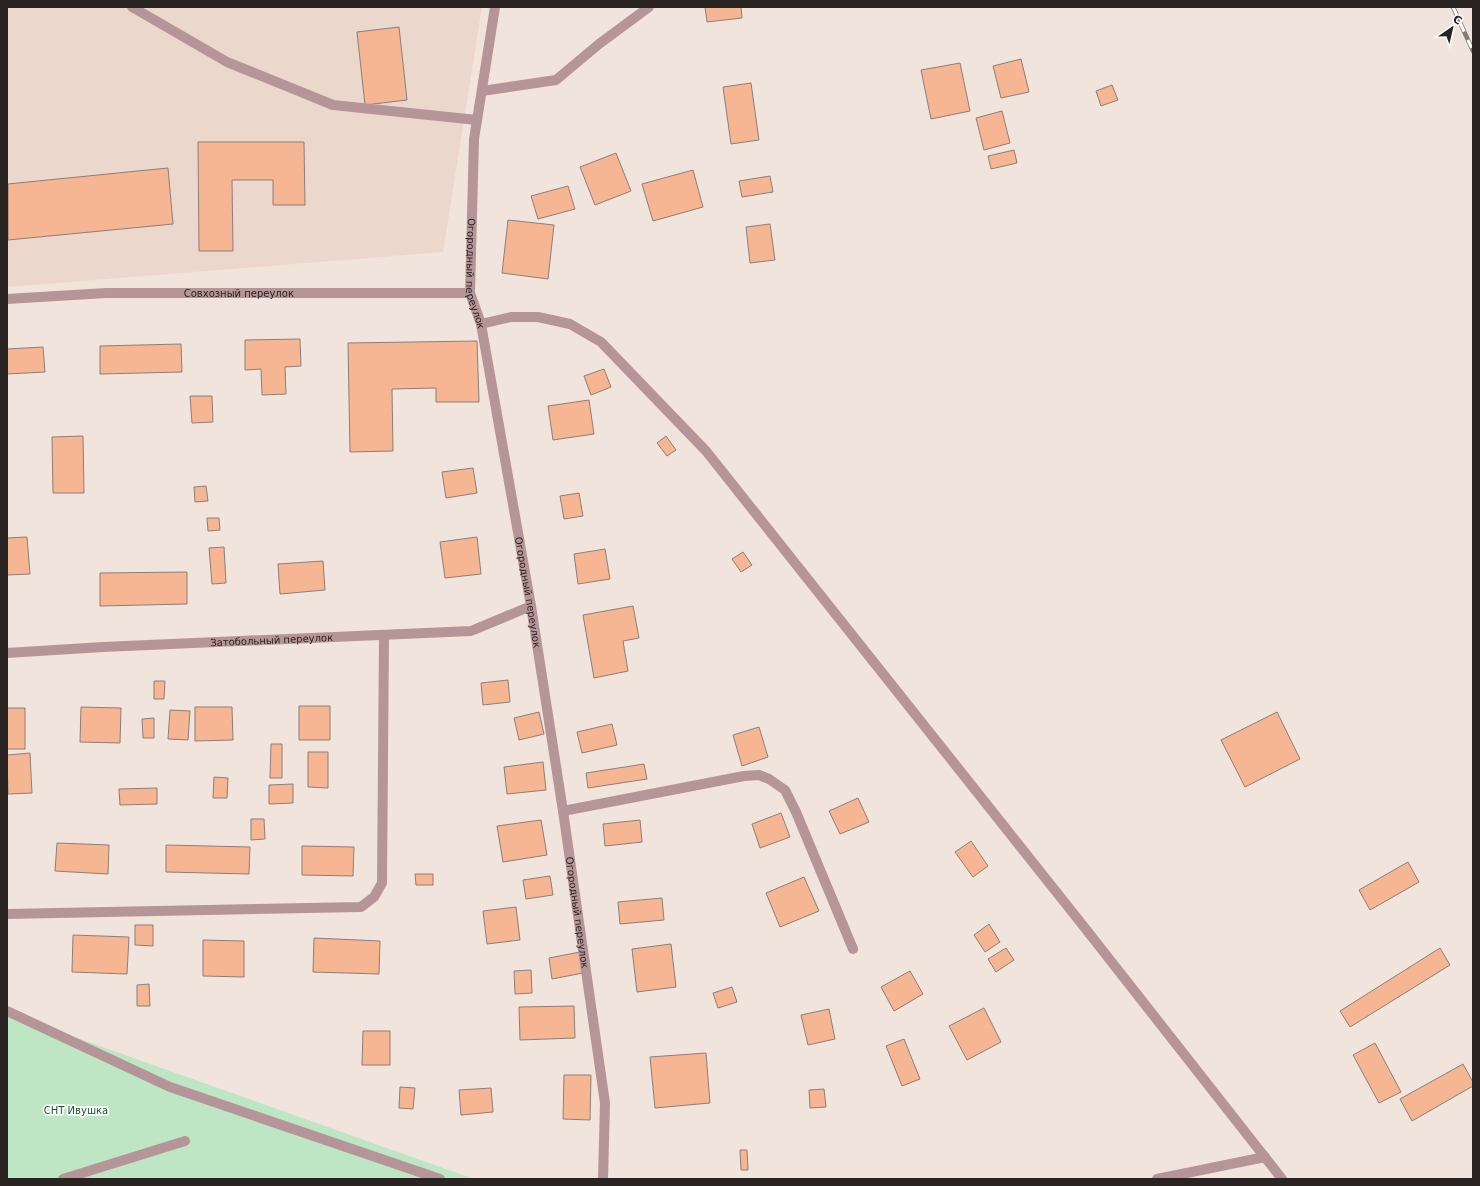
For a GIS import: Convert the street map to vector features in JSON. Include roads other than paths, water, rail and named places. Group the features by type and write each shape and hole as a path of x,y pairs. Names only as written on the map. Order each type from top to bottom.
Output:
{"street":[{"path":"132,7 227,62 333,105 477,120"},
{"name":"Огородный переулок","path":"495,7 474,139 470,293 481,324 531,606 564,811 605,1103 603,1179"},
{"path":"482,91 556,80 599,44 649,7"},
{"name":"Совхозный переулок","path":"7,299 106,293 470,293"},
{"path":"481,324 511,317 538,317 570,324 601,342 706,451 1282,1179"},
{"name":"Затобольный переулок","path":"7,653 111,646 471,631 531,606"},
{"path":"7,914 361,907 374,897 382,883 384,635"},
{"path":"564,811 744,776 759,775 769,779 785,790 854,949"},
{"path":"7,1011 170,1087 440,1179"},
{"path":"62,1179 185,1141"},
{"path":"1157,1179 1265,1157"}],"railway":[{"path":"1453,7 1473,51"}],"park label":[{"name":"СНТ Ивушка","path":"76,1110"}]}
